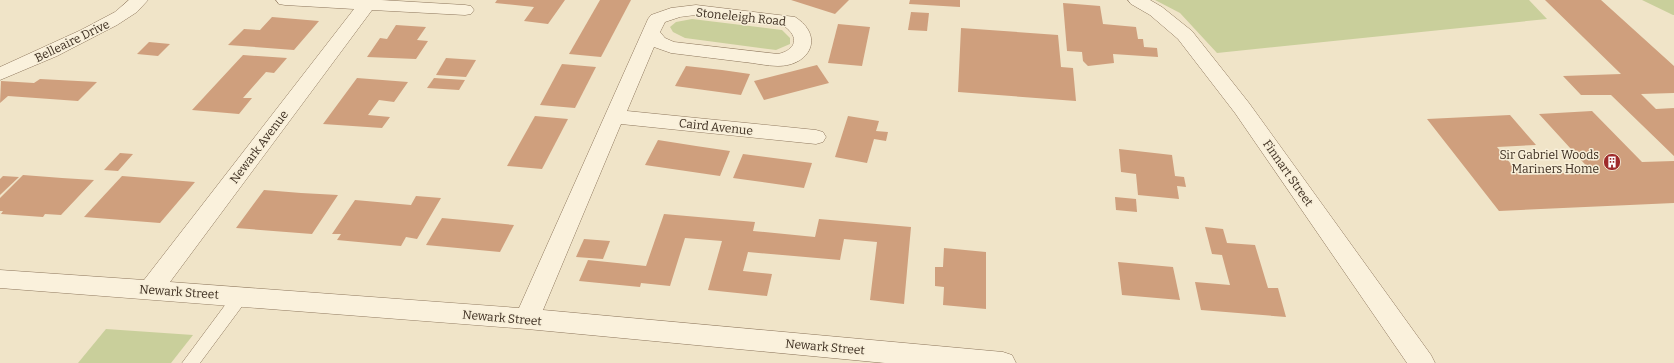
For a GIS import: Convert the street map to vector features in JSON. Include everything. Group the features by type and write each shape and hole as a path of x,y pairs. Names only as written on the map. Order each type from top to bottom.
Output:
{"street":[{"name":"Belleaire Drive","path":"0,74 75,41 119,18 130,11 140,0"},
{"path":"285,0 466,10"},
{"name":"Finnart Street","path":"1137,0 1171,22 1194,47 1242,108 1422,363"},
{"name":"Newark Avenue","path":"150,290 367,5"},
{"name":"Stoneleigh Road","path":"527,319 616,117 651,32 657,19 677,12 696,10 789,21 797,25 804,39 802,47 793,55 779,60 671,47 658,42 651,32"},
{"name":"Caird Avenue","path":"616,117 816,137"},
{"name":"Newark Street","path":"0,279 527,319 1004,363"}],"lane":[{"path":"190,363 240,297"}],"green space":[{"path":"1155,0 1529,0 1547,19 1217,53 1180,13"},
{"path":"1642,0 1674,0 1674,15 1673,15"},
{"path":"692,19 782,30 790,38 790,44 776,50 685,38 673,32 670,27 676,22"},
{"path":"106,329 193,335 171,363 78,363"}],"building":[{"path":"497,0 565,0 548,24 524,21 534,7 495,3"},
{"path":"600,0 631,0 601,57 569,54"},
{"path":"791,0 849,0 835,14"},
{"path":"910,0 960,0 960,7 909,4"},
{"path":"1545,0 1601,0 1674,66 1674,93 1641,94 1656,109 1674,108 1674,156 1611,95 1581,95 1563,76 1621,74"},
{"path":"1063,3 1100,6 1103,24 1136,27 1138,39 1143,39 1144,47 1157,48 1158,57 1113,54 1114,63 1088,66 1083,61 1082,52 1067,51"},
{"path":"911,12 929,13 927,31 908,30"},
{"path":"272,17 319,21 294,50 228,45 244,29 260,30"},
{"path":"838,24 870,27 862,66 828,63"},
{"path":"396,25 426,27 417,40 428,41 416,59 367,57 380,38 387,39"},
{"path":"961,28 1058,35 1061,67 1073,68 1076,101 958,92"},
{"path":"149,42 170,44 158,56 137,54"},
{"path":"243,55 287,58 274,73 266,72 243,98 252,98 239,114 192,110"},
{"path":"446,58 476,60 466,77 436,75"},
{"path":"562,64 596,67 575,108 540,105"},
{"path":"817,65 829,83 764,100 754,81"},
{"path":"686,66 750,74 741,95 675,86"},
{"path":"357,78 408,82 394,102 379,100 368,115 390,117 382,128 323,124"},
{"path":"434,78 465,80 459,90 427,88"},
{"path":"40,79 97,82 78,101 8,96 0,103 1,81 34,83"},
{"name":"Sir Gabriel Woods Mariners Home","path":"1592,111 1642,162 1674,161 1674,203 1499,211 1427,119 1510,115 1536,145 1497,147 1520,175 1592,172 1539,114"},
{"path":"535,116 568,119 542,169 507,166"},
{"path":"848,116 879,121 876,131 888,132 886,141 874,139 867,163 835,157"},
{"path":"658,140 730,151 720,176 645,165"},
{"path":"1119,149 1172,155 1175,176 1184,177 1186,187 1177,186 1179,199 1138,195 1136,174 1121,172"},
{"path":"120,153 133,154 118,171 104,170"},
{"path":"743,154 812,163 804,188 733,178"},
{"path":"23,175 94,180 61,215 45,214 43,217 1,214 3,211 0,211 0,198"},
{"path":"3,176 19,177 0,195 0,179"},
{"path":"122,176 195,182 160,223 84,217"},
{"path":"264,190 338,195 312,234 236,228"},
{"path":"416,196 441,198 417,239 406,237 401,246 337,240 341,234 332,234 355,200 411,205"},
{"path":"1115,197 1136,199 1137,212 1116,210"},
{"path":"664,214 755,222 753,231 815,237 819,219 911,227 904,304 870,300 877,242 844,239 840,260 748,252 743,271 772,274 767,296 708,290 722,241 685,238 670,286 641,283 640,287 579,281 588,260 646,266"},
{"path":"442,218 514,225 500,252 426,245"},
{"path":"1205,227 1223,229 1227,243 1255,245 1268,288 1278,288 1286,317 1201,310 1195,282 1230,285 1222,255 1212,254"},
{"path":"584,239 610,241 603,259 576,257"},
{"path":"944,248 986,252 986,309 943,305 944,287 935,286 935,267 943,267"},
{"path":"1118,262 1173,267 1180,300 1122,295"}],"place":[{"name":"Sir Gabriel Woods Mariners Home","path":"1612,162"}]}
